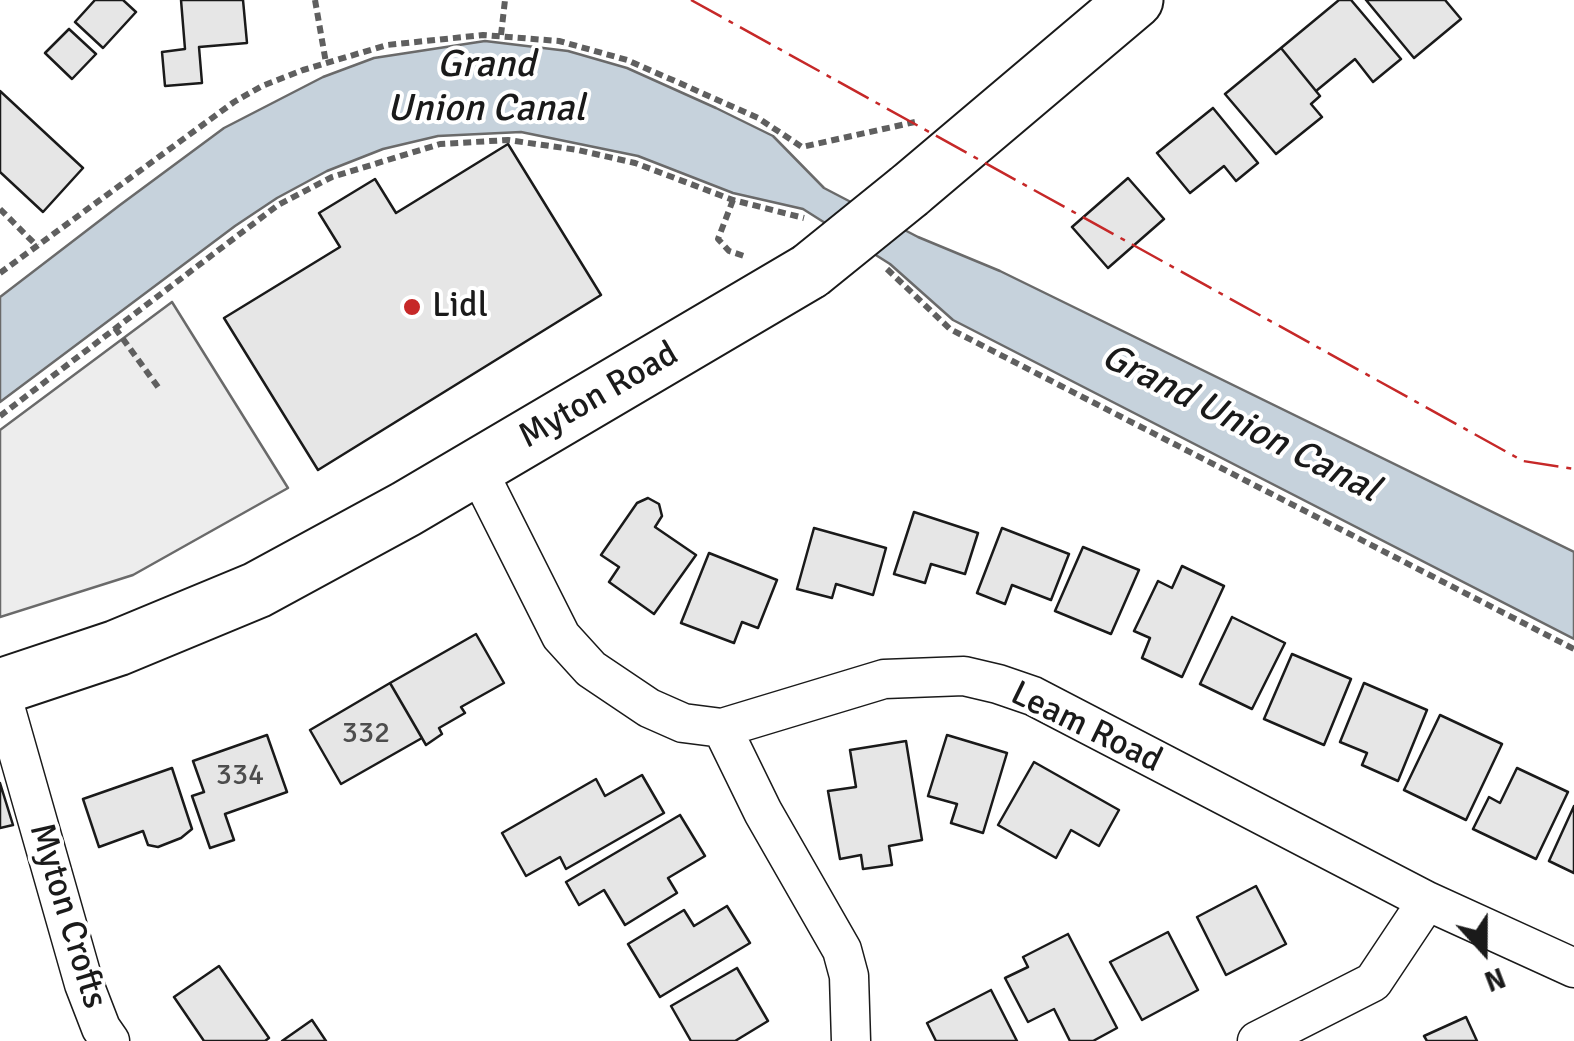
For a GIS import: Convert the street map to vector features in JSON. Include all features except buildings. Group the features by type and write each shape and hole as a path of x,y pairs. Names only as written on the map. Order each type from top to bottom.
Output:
{"main road":[{"name":"Myton Road","path":"0,688 117,648 257,590 476,467 810,246 909,191 1135,0"}],"street":[{"name":"Leam Road","path":"476,467 560,636 591,669 649,708 683,723 722,728 884,679 964,676 998,684 1033,696 1427,901 1574,968"},
{"name":"Myton Crofts","path":"0,688 71,942 104,1037"},
{"path":"722,728 763,812 842,950 849,976 851,1041"},
{"path":"1257,1041 1373,982 1427,901"}],"path":[{"path":"315,0 326,64"},
{"path":"502,35 505,0"},
{"path":"0,273 234,102 262,86 388,45 502,35 559,41 627,60 758,118 802,147 924,120"},
{"path":"0,416 278,205 332,177 440,144 508,140 635,163 732,200 799,214 810,246"},
{"path":"718,239 732,200"},
{"path":"0,209 37,246"},
{"path":"886,268 950,329 1574,649"},
{"path":"115,328 158,386"}],"shaded area":[{"path":"172,302 288,488 133,575 0,617 0,430"}],"water":[{"name":"Grand Union Canal","path":"485,41 568,51 627,68 716,108 773,136 824,188 918,237 1000,271 1574,552 1574,639 953,320 890,264 803,209 733,193 638,156 521,132 438,136 383,149 327,171 235,226 0,402 0,297 120,205 224,128 323,77 374,58"}],"power":[{"path":"691,0 1523,461 1574,469"}],"place":[{"name":"Lidl","path":"412,307"}]}
